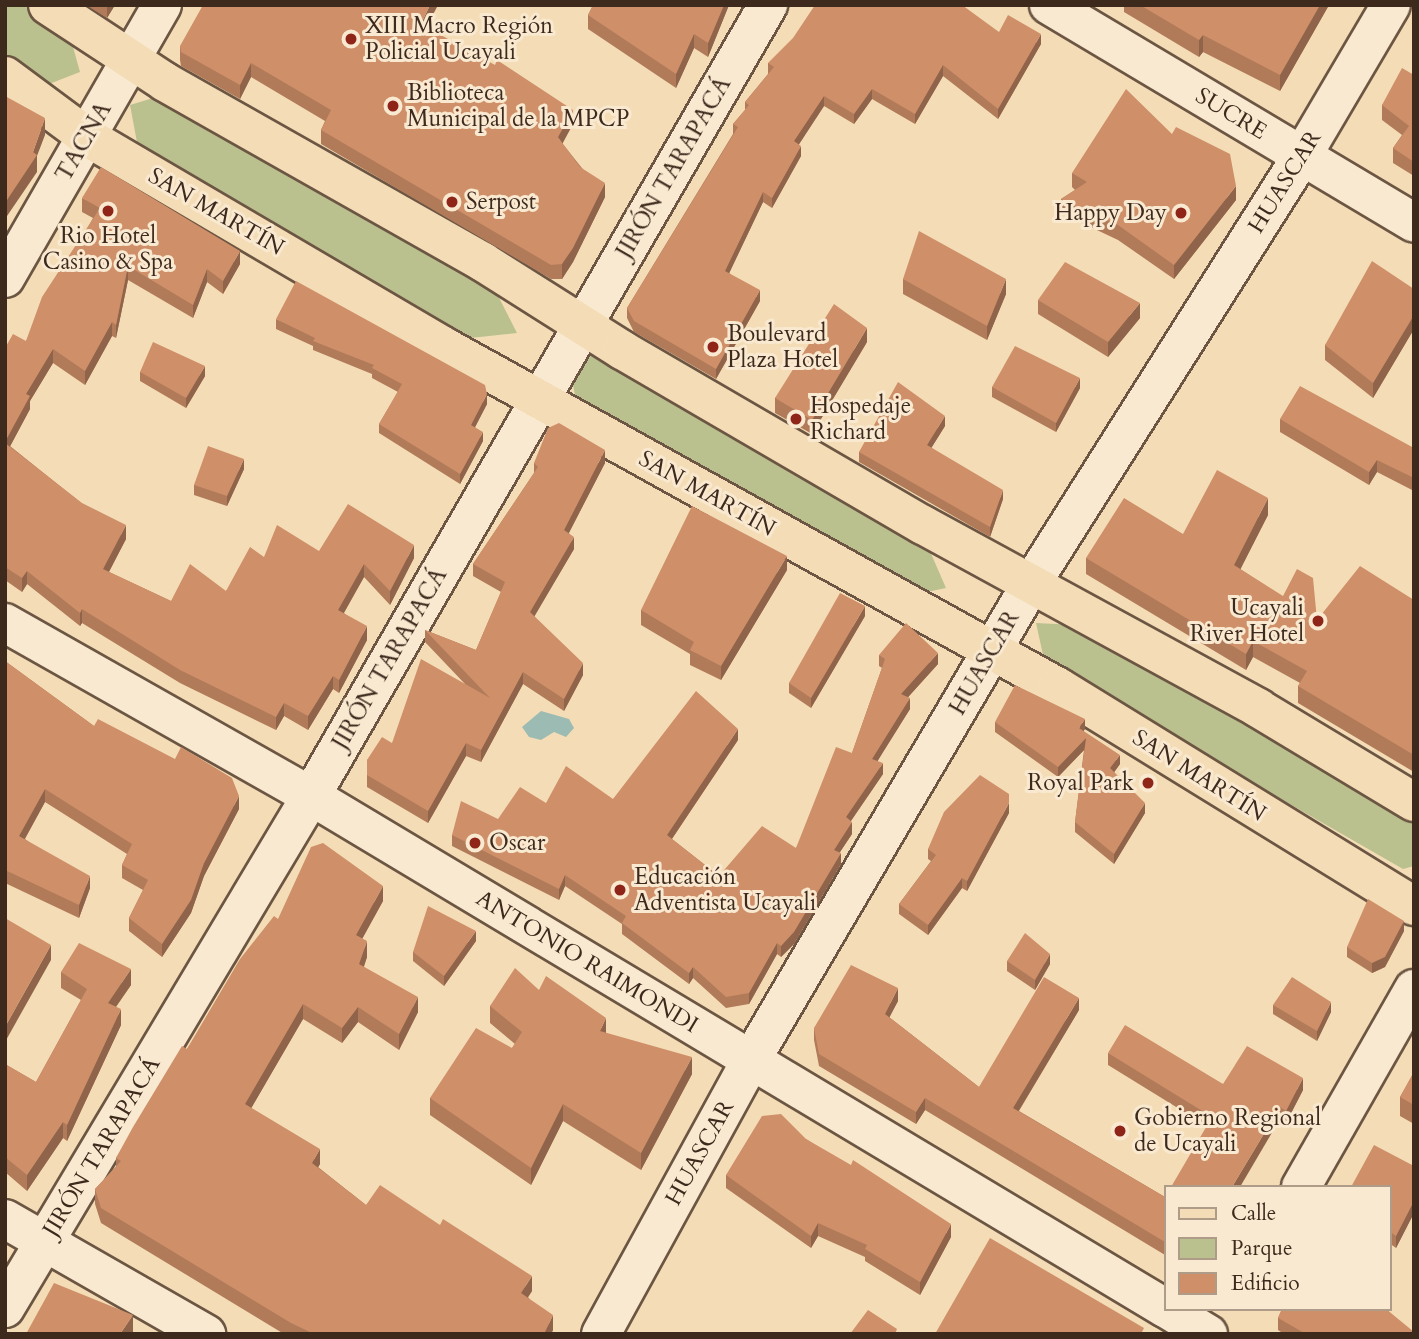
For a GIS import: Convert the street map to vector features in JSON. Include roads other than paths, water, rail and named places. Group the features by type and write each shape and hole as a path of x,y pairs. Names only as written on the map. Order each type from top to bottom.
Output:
{"main road":[{"path":"48,5 165,82 482,262 582,325 1031,583 1258,708 1414,802"},
{"name":"SAN MARTÍN","path":"5,76 87,137 539,398 1058,687 1414,906"}],"street":[{"name":"TACNA","path":"5,278 162,5"},
{"name":"JIRÓN TARAPACÁ","path":"5,1308 311,796 768,5"},
{"name":"SUCRE","path":"1049,5 1414,223"},
{"name":"HUASCAR","path":"601,1334 751,1060 1031,583 1302,156 1391,5"},
{"name":"ANTONIO RAIMONDI","path":"5,623 311,796 1164,1308"},
{"path":"1302,1185 1414,989"},
{"path":"5,1219 206,1334"},
{"name":"ANTONIO RAIMONDI","path":"1169,1311 1208,1334"},
{"path":"1214,1334 1228,1311"}],"water":[{"path":"541,711 569,719 574,728 566,737 554,732 541,740 529,737 522,727"}],"place":[{"name":"XIII Macro Región Policial Ucayali","path":"351,39"},
{"name":"Biblioteca Municipal de la MPCP","path":"393,106"},
{"name":"Serpost","path":"452,202"},
{"name":"Rio Hotel Casino & Spa","path":"108,211"},
{"name":"Happy Day","path":"1181,213"},
{"name":"Boulevard Plaza Hotel","path":"713,347"},
{"name":"Hospedaje Richard","path":"796,419"},
{"name":"Ucayali River Hotel","path":"1318,621"},
{"name":"Royal Park","path":"1148,783"},
{"name":"Oscar","path":"475,843"},
{"name":"Educación Adventista Ucayali","path":"620,890"},
{"name":"Gobierno Regional de Ucayali","path":"1120,1131"}]}
